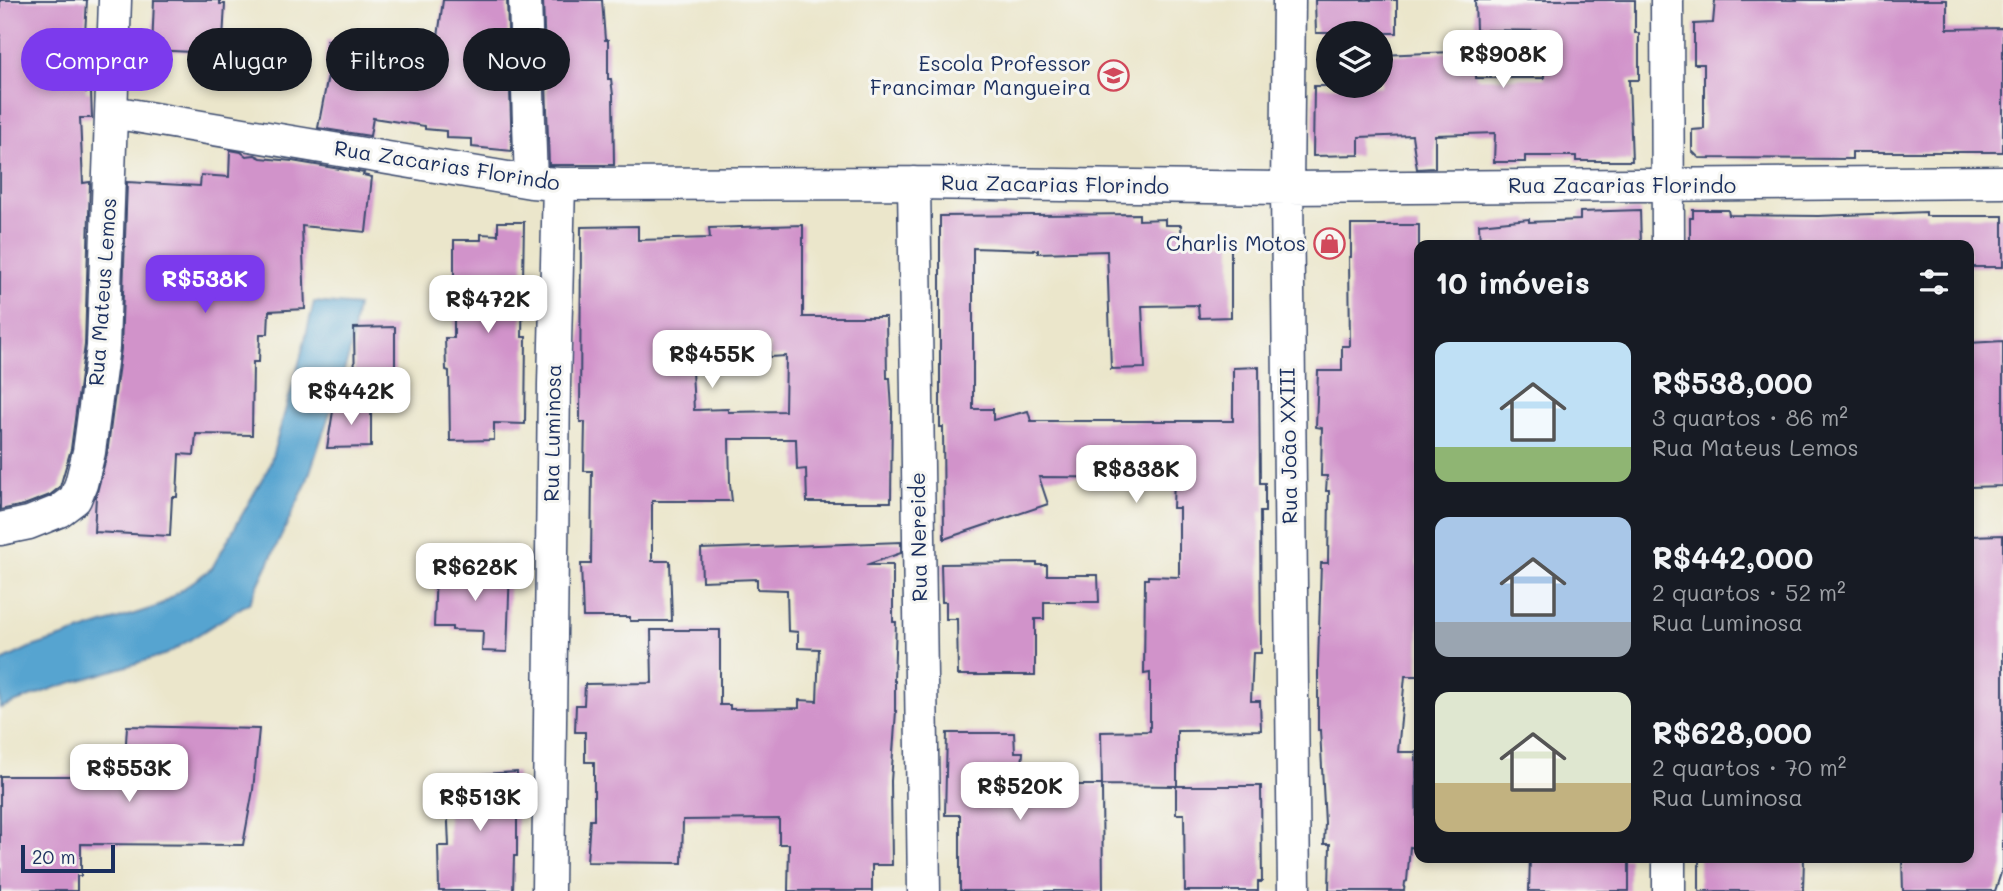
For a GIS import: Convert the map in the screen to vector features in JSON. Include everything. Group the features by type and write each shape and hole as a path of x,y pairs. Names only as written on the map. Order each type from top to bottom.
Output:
{"street":[{"name":"Rua Mateus Lemos","path":"0,529 29,523 59,512 75,499 89,452 103,347 115,0"},
{"name":"Rua Luminosa","path":"525,0 545,183 554,384 548,891"},
{"name":"Rua João XXIII","path":"1289,0 1287,188 1294,891"},
{"path":"1667,0 1668,240"},
{"name":"Rua Zacarias Florindo","path":"112,112 545,183 914,183 1287,188 2003,182"},
{"name":"Rua Nereide","path":"914,183 923,891"},
{"path":"1669,863 1669,891"}],"water":[{"path":"314,302 357,306 349,355 306,484 250,602 167,654 54,688 0,708 0,662 29,648 159,606 212,568 269,467"}],"building":[{"path":"0,0 87,0 85,28 21,28 21,91 91,92 92,118 80,118 83,183 90,182 85,345 71,449 60,487 50,495 24,505 0,510"},
{"path":"154,0 220,0 220,4 225,4 224,28 187,28 187,52 173,51 173,28 153,28"},
{"path":"443,0 507,0 508,28 463,28 463,91 510,91 512,151 472,147 472,139 446,138 446,131 373,118 370,136 318,128 326,86 326,91 449,91 449,28 439,28"},
{"path":"543,0 602,0 605,40 608,40 608,79 611,79 613,95 614,165 549,165 546,91 570,91 570,28 544,28"},
{"path":"1315,0 1397,0 1397,33 1393,33 1393,21 1316,21 1316,33"},
{"path":"1475,0 1635,0 1635,33 1639,33 1639,80 1629,80 1632,161 1576,161 1576,156 1525,156 1525,162 1494,162 1495,133 1435,135 1435,168 1417,169 1412,135 1359,137 1359,155 1313,156 1314,86 1316,98 1393,98 1393,54 1476,51 1476,78 1544,78 1545,31 1476,30"},
{"path":"1715,0 1947,0 1947,29 2003,28 2003,152 1852,152 1852,159 1699,158 1692,151 1692,130 1704,129 1704,64 1694,64 1694,24 1713,23"},
{"path":"230,150 246,156 255,155 364,173 363,175 372,177 366,232 302,226 305,309 269,311 268,334 260,334 259,362 253,362 252,435 196,434 194,455 179,454 177,497 172,497 170,536 94,532 96,496 107,454 121,349 127,182 200,186 201,175 229,177"},
{"path":"1640,210 1641,240 1480,240 1479,224 1529,219 1529,222 1580,220 1580,212"},
{"path":"1693,210 1728,210 1729,215 1818,216 1926,212 1926,216 2003,216 2003,267 1974,267 1974,240 1690,240 1690,218 1693,218"},
{"path":"1139,214 1139,220 1165,219 1165,225 1181,225 1182,242 1231,242 1231,317 1199,318 1198,305 1142,306 1145,368 1111,369 1107,251 1038,253 1038,250 973,248 973,409 993,409 993,420 1028,411 1031,421 1233,421 1233,368 1259,367 1260,483 1265,483 1265,512 1260,512 1261,653 1253,653 1251,701 1260,701 1261,730 1177,731 1177,786 1261,786 1262,882 1258,882 1258,891 1185,891 1184,814 1176,814 1176,786 1102,785 1101,732 1150,731 1150,673 1144,674 1145,579 1148,579 1148,576 1179,577 1179,508 1173,508 1174,478 1039,477 1048,504 944,539 943,427 940,427 940,216"},
{"path":"498,222 524,222 522,337 526,337 525,424 494,423 494,440 450,441 449,371 446,370 445,338 454,338 454,240 481,240 481,234 498,235"},
{"path":"803,225 803,317 886,317 887,378 890,378 892,409 891,502 807,502 806,469 797,470 796,439 729,439 732,501 652,501 652,561 670,561 672,621 630,621 630,617 583,617 581,564 591,564 592,471 584,471 585,422 580,422 581,227 638,226 638,240 710,238 709,228","holes":["769,344 770,357 786,356 785,411 694,410 691,351 712,350 712,346"]},
{"path":"1351,225 1419,225 1419,240 1414,240 1414,676 1405,676 1398,752 1414,752 1414,848 1410,847 1404,891 1329,891 1330,844 1324,844 1325,823 1318,730 1318,664 1321,563 1328,563 1329,491 1326,491 1327,476 1321,476 1322,428 1316,427 1318,371 1342,371 1342,346 1350,346"},
{"path":"395,327 395,390 355,390 354,328"},
{"path":"2003,341 2003,486 1974,487 1974,343"},
{"path":"334,405 371,405 371,447 327,448"},
{"path":"2003,535 2003,867 1995,891 1903,891 1902,863 1974,863 1974,536"},
{"path":"901,542 901,553 866,565 893,565 893,622 896,622 896,711 891,781 892,865 872,865 872,891 788,891 789,844 779,844 779,819 683,820 682,863 587,862 590,820 594,820 594,762 585,762 585,732 575,732 576,705 584,705 585,684 652,683 651,630 720,630 720,705 730,705 730,709 799,708 799,700 817,701 819,649 798,648 798,632 788,631 787,590 757,589 757,579 702,581 701,549"},
{"path":"941,564 1047,565 1047,575 1098,575 1099,602 1044,602 1044,619 1035,619 1035,675 958,675 957,619 946,619 946,602 942,602"},
{"path":"452,566 510,568 507,652 482,651 483,631 434,627 436,569 452,570"},
{"path":"127,726 259,729 253,790 243,845 81,844 81,876 77,876 77,891 0,891 0,776 124,776"},
{"path":"947,733 1014,733 1015,752 1023,752 1021,785 1102,785 1103,891 960,891 960,815 945,815"},
{"path":"517,772 517,856 514,856 513,891 439,891 438,846 449,846 446,776"},
{"path":"1530,863 1629,863 1629,891 1529,891"},
{"path":"1699,863 1804,863 1803,891 1699,891"}],"place":[{"name":"Escola Professor Francimar Mangueira","path":"1114,76"},
{"name":"Charlis Motos","path":"1329,244"}]}
